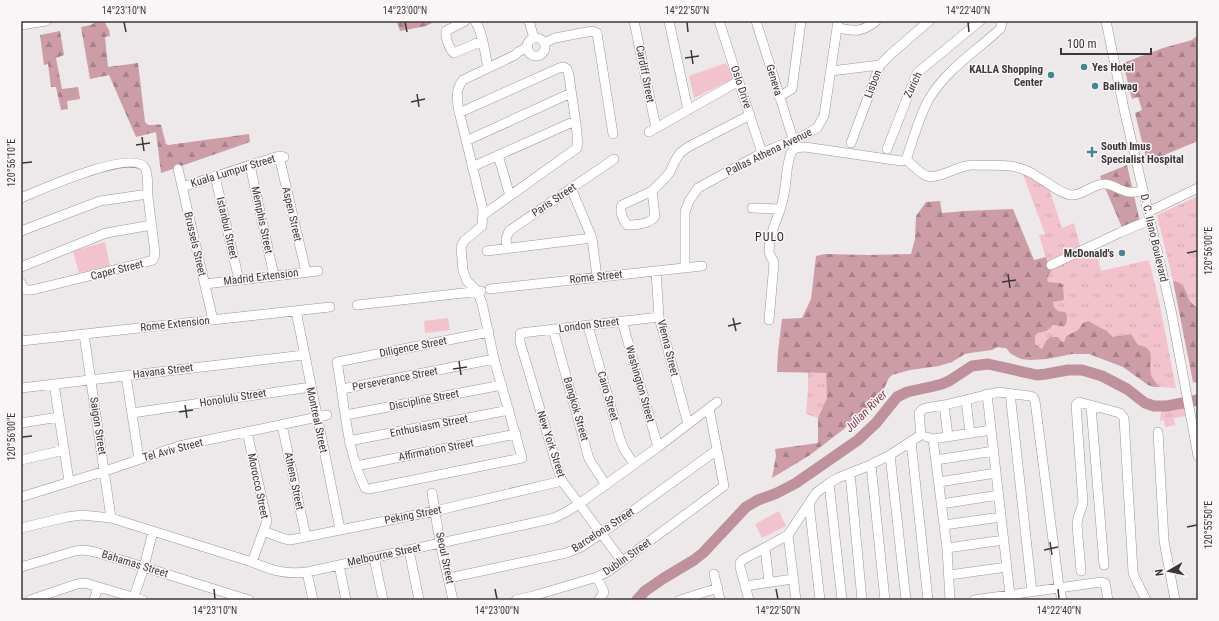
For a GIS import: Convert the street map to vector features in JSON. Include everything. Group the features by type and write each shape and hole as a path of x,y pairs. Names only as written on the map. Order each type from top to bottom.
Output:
{"street":[{"path":"27,26 46,21"},
{"path":"465,21 446,31 446,36 452,52 454,53 482,41"},
{"path":"475,21 482,41 488,68"},
{"path":"529,21 534,38"},
{"name":"Cardiff Street","path":"634,21 652,130 688,110"},
{"path":"669,21 688,110 739,81"},
{"name":"Oslo Drive","path":"719,21 762,153"},
{"name":"Geneva","path":"756,21 793,139"},
{"path":"779,96 792,89 801,21"},
{"path":"838,25 854,30 861,30 868,28 876,21"},
{"name":"Lisbon","path":"851,143 880,65 929,21"},
{"name":"Zurich","path":"887,149 917,73 980,21"},
{"path":"906,159 926,104 932,94 951,71 1000,30 1002,21"},
{"name":"D. C. Ilano Boulevard","path":"1106,21 1124,109 1168,295 1187,390 1198,456"},
{"name":"Pallas Athena Avenue","path":"685,268 685,212 689,201 698,188 762,153 805,135 817,128 824,116 838,25"},
{"path":"544,43 558,37 592,31 596,33 613,134"},
{"path":"534,38 540,39 544,43 545,49 541,54 536,55 529,49 528,43 534,38"},
{"path":"342,389 349,441 356,466 365,488 369,489 522,458 494,359 482,303 484,290 467,281 463,271 461,247 464,241 482,226 483,215 459,113 457,94 458,86 463,80 516,55 518,52 529,49"},
{"path":"832,71 880,65"},
{"path":"459,113 551,71 564,67 567,69 575,121 578,145 577,148 483,215"},
{"path":"466,141 571,93"},
{"path":"652,191 667,176 680,154 688,148 750,115"},
{"path":"472,167 575,121"},
{"path":"769,320 774,263 774,260 769,253 770,241 772,230 780,209 790,156 795,149 805,147 901,161 906,159"},
{"path":"498,155 510,196"},
{"name":"Kuala Lumpur Street","path":"182,187 282,156"},
{"name":"Aspen Street","path":"282,156 306,272"},
{"name":"Paris Street","path":"507,248 506,239 510,231 614,159"},
{"path":"906,159 927,176 934,177 968,165 1003,166 1026,170 1070,195 1104,184 1129,192 1143,191"},
{"name":"Caper Street","path":"21,198 88,171 108,165 136,162 144,166 147,171 148,194 155,254 153,260 150,261 32,290 26,290 21,283"},
{"name":"Memphis Street","path":"250,165 274,276"},
{"name":"Brussels Street","path":"178,169 213,320"},
{"name":"Istanbul Street","path":"216,176 239,280"},
{"path":"572,188 592,238 597,277"},
{"path":"1051,265 1119,233 1198,188"},
{"path":"21,231 100,201 148,194"},
{"path":"752,208 780,209"},
{"path":"21,266 106,233 152,225"},
{"path":"487,251 592,238"},
{"name":"Rome Street","path":"357,305 702,266"},
{"name":"Madrid Extension","path":"205,284 318,271"},
{"name":"Vienna Street","path":"656,271 659,317 688,424"},
{"name":"Rome Extension","path":"21,341 330,307"},
{"name":"Montreal Street","path":"296,311 340,529"},
{"name":"London Street","path":"520,334 659,317"},
{"name":"Washington Street","path":"622,321 658,447"},
{"name":"Cairo Street","path":"588,326 620,439 624,449 634,464"},
{"name":"Bangkok Street","path":"553,329 589,459 606,485"},
{"name":"Diligence Street","path":"342,389 337,362 489,332"},
{"name":"Saigon Street","path":"84,334 111,518"},
{"name":"New York Street","path":"520,334 520,342 562,481 622,561"},
{"name":"Havana Street","path":"21,388 304,355"},
{"name":"Perseverance Street","path":"342,389 494,359"},
{"path":"126,376 139,459"},
{"path":"54,384 69,481"},
{"name":"Discipline Street","path":"346,415 502,385"},
{"name":"Honolulu Street","path":"132,413 311,386"},
{"path":"920,434 919,414 926,408 998,392 1030,396 1036,401 1059,587 1062,600"},
{"path":"1010,393 1037,595"},
{"path":"987,394 1007,567 1015,597"},
{"path":"966,400 970,433"},
{"name":"Melbourne Street","path":"21,528 67,516 82,515 111,518 282,572 295,574 307,572 548,519 566,512 606,485 717,402"},
{"path":"1081,571 1077,525 1083,500 1076,405 1078,402 1120,413 1124,418 1133,572 1146,600"},
{"path":"944,405 948,436"},
{"path":"1091,406 1104,565"},
{"path":"709,408 717,450"},
{"name":"Enthusiasm Street","path":"349,441 509,410"},
{"name":"Tel Aviv Street","path":"21,497 179,446 327,415"},
{"path":"21,423 59,417"},
{"name":"Athens Street","path":"282,425 306,537"},
{"path":"920,434 933,439 991,430"},
{"name":"Morocco Street","path":"247,432 267,521 252,562"},
{"path":"1158,432 1164,541 1175,600"},
{"name":"Affirmation Street","path":"356,466 516,434"},
{"path":"749,600 740,567 742,560 788,535 816,493 829,483 890,455 920,434"},
{"path":"933,439 947,548 950,600"},
{"path":"911,441 928,600"},
{"path":"21,460 64,450"},
{"name":"Dublin Street","path":"516,600 597,577 609,571 724,486 717,450"},
{"name":"Barcelona Street","path":"449,578 566,553 581,546 602,533 717,450"},
{"path":"936,460 994,451"},
{"path":"890,455 906,600"},
{"path":"871,464 885,600"},
{"path":"850,473 862,600"},
{"path":"939,482 996,473"},
{"name":"Peking Street","path":"263,531 290,540 435,511 562,481"},
{"path":"829,483 842,600"},
{"name":"Seoul Street","path":"432,493 440,543 454,600"},
{"path":"941,504 999,495"},
{"path":"809,503 820,600"},
{"path":"944,525 1001,517"},
{"path":"133,599 144,566 153,531"},
{"path":"788,535 796,600"},
{"path":"947,548 1004,540"},
{"path":"765,548 769,582"},
{"name":"Bahamas Street","path":"21,567 74,551 84,550 144,566 249,600"},
{"path":"409,550 419,600"},
{"path":"374,557 383,600"},
{"path":"339,565 346,600"},
{"path":"949,575 1007,567"},
{"path":"307,572 313,600"},
{"path":"714,574 720,600"},
{"path":"597,577 604,592 599,600"},
{"path":"745,586 793,579"},
{"path":"974,600 1037,595 1059,587 1103,582 1106,586 1108,600"},
{"path":"30,600 85,583 133,599 143,600"},
{"path":"94,600 98,587"},
{"path":"680,600 692,598 718,588"}],"green space":[{"path":"97,21 104,21 109,30 110,36 105,37 108,67 138,63 145,122 148,125 161,125 166,144 168,145 249,134 250,142 161,173 156,132 136,137 109,75 90,79 81,27 91,25"},
{"path":"436,21 426,26 400,31 397,22"},
{"path":"60,31 64,55 56,58 62,89 78,87 80,99 67,101 68,109 61,110 56,87 51,87 48,64 44,65 40,35"},
{"path":"1198,35 1198,141 1147,162 1135,113 1142,110 1138,97 1132,99 1123,63 1163,48 1192,40"},
{"path":"726,63 733,79 694,98 689,76"},
{"path":"1127,165 1140,222 1123,230 1100,176"},
{"path":"1020,166 1046,179 1062,228 1074,223 1081,249 1048,265 1039,235 1045,234"},
{"path":"1198,196 1198,308 1190,301 1186,291 1180,283 1173,281 1157,215"},
{"path":"940,201 942,213 1013,209 1034,260 1046,257 1049,268 1056,264 1047,279 1048,282 1060,283 1063,285 1064,300 1053,302 1054,307 1058,311 1065,312 1067,318 1066,325 1053,325 1047,331 1038,333 1035,336 1035,344 1042,349 1050,337 1058,337 1064,342 1066,336 1078,330 1083,323 1088,321 1107,331 1113,337 1131,334 1138,345 1148,349 1150,352 1151,374 1159,387 1148,385 1123,367 1089,354 1072,354 1047,359 1030,360 1021,359 1011,354 1006,348 998,347 992,350 965,354 952,362 939,366 910,370 892,375 881,395 869,407 855,417 844,429 810,455 772,478 776,456 775,449 818,443 818,418 827,398 826,373 777,372 782,319 802,318 811,299 816,256 825,254 911,254 915,239 916,216 926,202"},
{"path":"105,242 110,266 79,273 73,251"},
{"path":"1095,246 1101,271 1149,260 1160,306 1176,388 1159,387 1153,379 1150,369 1150,353 1144,347 1138,346 1131,334 1113,337 1100,327 1083,323 1078,330 1066,336 1064,342 1046,341 1043,349 1035,344 1035,336 1038,333 1048,331 1051,326 1056,324 1065,312 1058,311 1054,307 1053,301 1064,300 1060,283 1048,282 1046,279 1049,274 1056,264"},
{"path":"1173,281 1180,283 1183,286 1190,301 1198,308 1198,383 1193,382"},
{"path":"448,318 450,330 425,333 424,321"},
{"path":"808,373 826,373 827,398 818,418 806,414"},
{"path":"1186,407 1187,416 1174,418 1175,425 1165,427 1164,420 1160,421 1161,411"},
{"path":"779,511 786,526 762,538 755,524"}],"waterway":[{"name":"Julian River","path":"637,600 645,591 703,553 746,507 796,483 858,440 876,423 897,397 907,392 942,384 972,366 988,364 1037,375 1068,370 1082,370 1102,376 1127,389 1145,403 1154,406 1167,406 1198,400"}],"place":[{"name":"Yes Hotel","path":"1084,67"},
{"name":"KALLA Shopping Center","path":"1051,75"},
{"name":"Baliwag","path":"1095,86"},
{"name":"South Imus Specialist Hospital","path":"1092,152"},
{"name":"McDonald's","path":"1122,253"}],"district":[{"name":"PULO","path":"770,237"}]}
